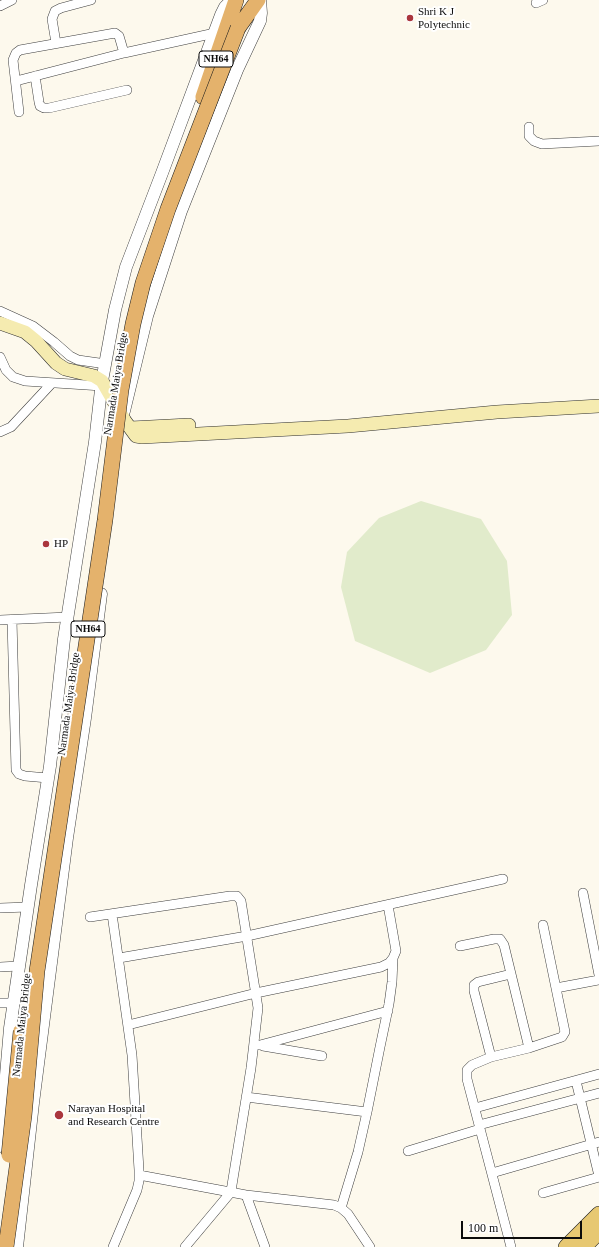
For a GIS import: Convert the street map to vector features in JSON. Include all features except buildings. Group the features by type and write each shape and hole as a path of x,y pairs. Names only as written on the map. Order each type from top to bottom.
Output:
{"highway":[{"name":"NH64","path":"6,1247 24,1116 37,971 105,520 121,390 133,324 143,284 168,209 234,25 236,0"},
{"name":"NH64","path":"234,25 259,0"},
{"name":"Narmada Maiya Bridge","path":"0,1229 6,1184 29,952 67,722 83,597 118,366 129,306 162,201 203,96 234,25"}],"main road":[{"path":"0,323 25,332 36,341 56,363 65,369 94,376 102,383 136,436 142,437 348,426 497,412 599,406"},
{"path":"131,428 348,419 407,413 599,399"},
{"path":"566,1247 599,1214"},
{"path":"584,1247 599,1232"}],"street":[{"path":"0,6 12,0"},
{"path":"56,43 52,19 55,11 91,0"},
{"name":"NH64","path":"0,1146 10,1028 48,778 68,617 95,442 102,383 115,310 126,268 221,15 225,7 232,0"},
{"path":"17,1247 42,1033 67,838 85,718 123,417 147,316 181,211 237,70 260,20 261,13 259,0"},
{"path":"19,112 13,60 16,53 20,50 115,32 119,36 124,53"},
{"path":"16,81 124,53 215,33"},
{"path":"35,76 40,106 44,108 127,90"},
{"path":"529,127 529,136 534,141 542,144 599,141"},
{"path":"0,311 33,326 70,356 78,360 106,364"},
{"path":"0,357 2,366 12,377 25,381 52,383 102,383"},
{"path":"0,432 10,427 52,383"},
{"path":"0,620 68,617"},
{"path":"12,620 16,770 19,774 25,776 48,778"},
{"path":"119,958 247,936 503,879"},
{"path":"583,893 599,975"},
{"path":"90,917 230,896 237,896 241,901 258,1008 257,1045 246,1097 231,1192 185,1247"},
{"path":"128,1025 256,993 381,967 389,963 396,951 388,905"},
{"path":"0,908 28,907"},
{"path":"112,914 132,1055 139,1175 137,1190 113,1247"},
{"path":"511,1247 467,1079 467,1070 472,1065 491,1057 529,1048 562,1037 565,1032 542,925"},
{"path":"460,946 494,939 500,940 504,945 529,1048"},
{"path":"341,1208 358,1152 367,1112 388,1011 392,982 393,958"},
{"path":"0,967 19,966"},
{"path":"491,1057 474,992 474,986 478,982 511,974"},
{"path":"556,988 599,980"},
{"path":"0,1004 14,1003"},
{"path":"257,1045 388,1011"},
{"path":"257,1045 322,1056"},
{"path":"475,1108 599,1074"},
{"path":"543,1193 599,1176 595,1143 579,1098 576,1081"},
{"path":"408,1151 480,1127 599,1093"},
{"path":"246,1097 367,1112"},
{"path":"492,1173 595,1143"},
{"path":"139,1175 246,1195 334,1205 341,1208 348,1214 370,1247"},
{"path":"246,1195 265,1247"}],"green space":[{"path":"421,501 481,519 507,561 512,615 486,650 430,673 355,641 341,587 347,552 379,518"}],"place":[{"name":"Shri K J Polytechnic","path":"410,18"},
{"name":"HP","path":"46,544"},
{"name":"Narayan Hospital and Research Centre","path":"59,1115"}]}
